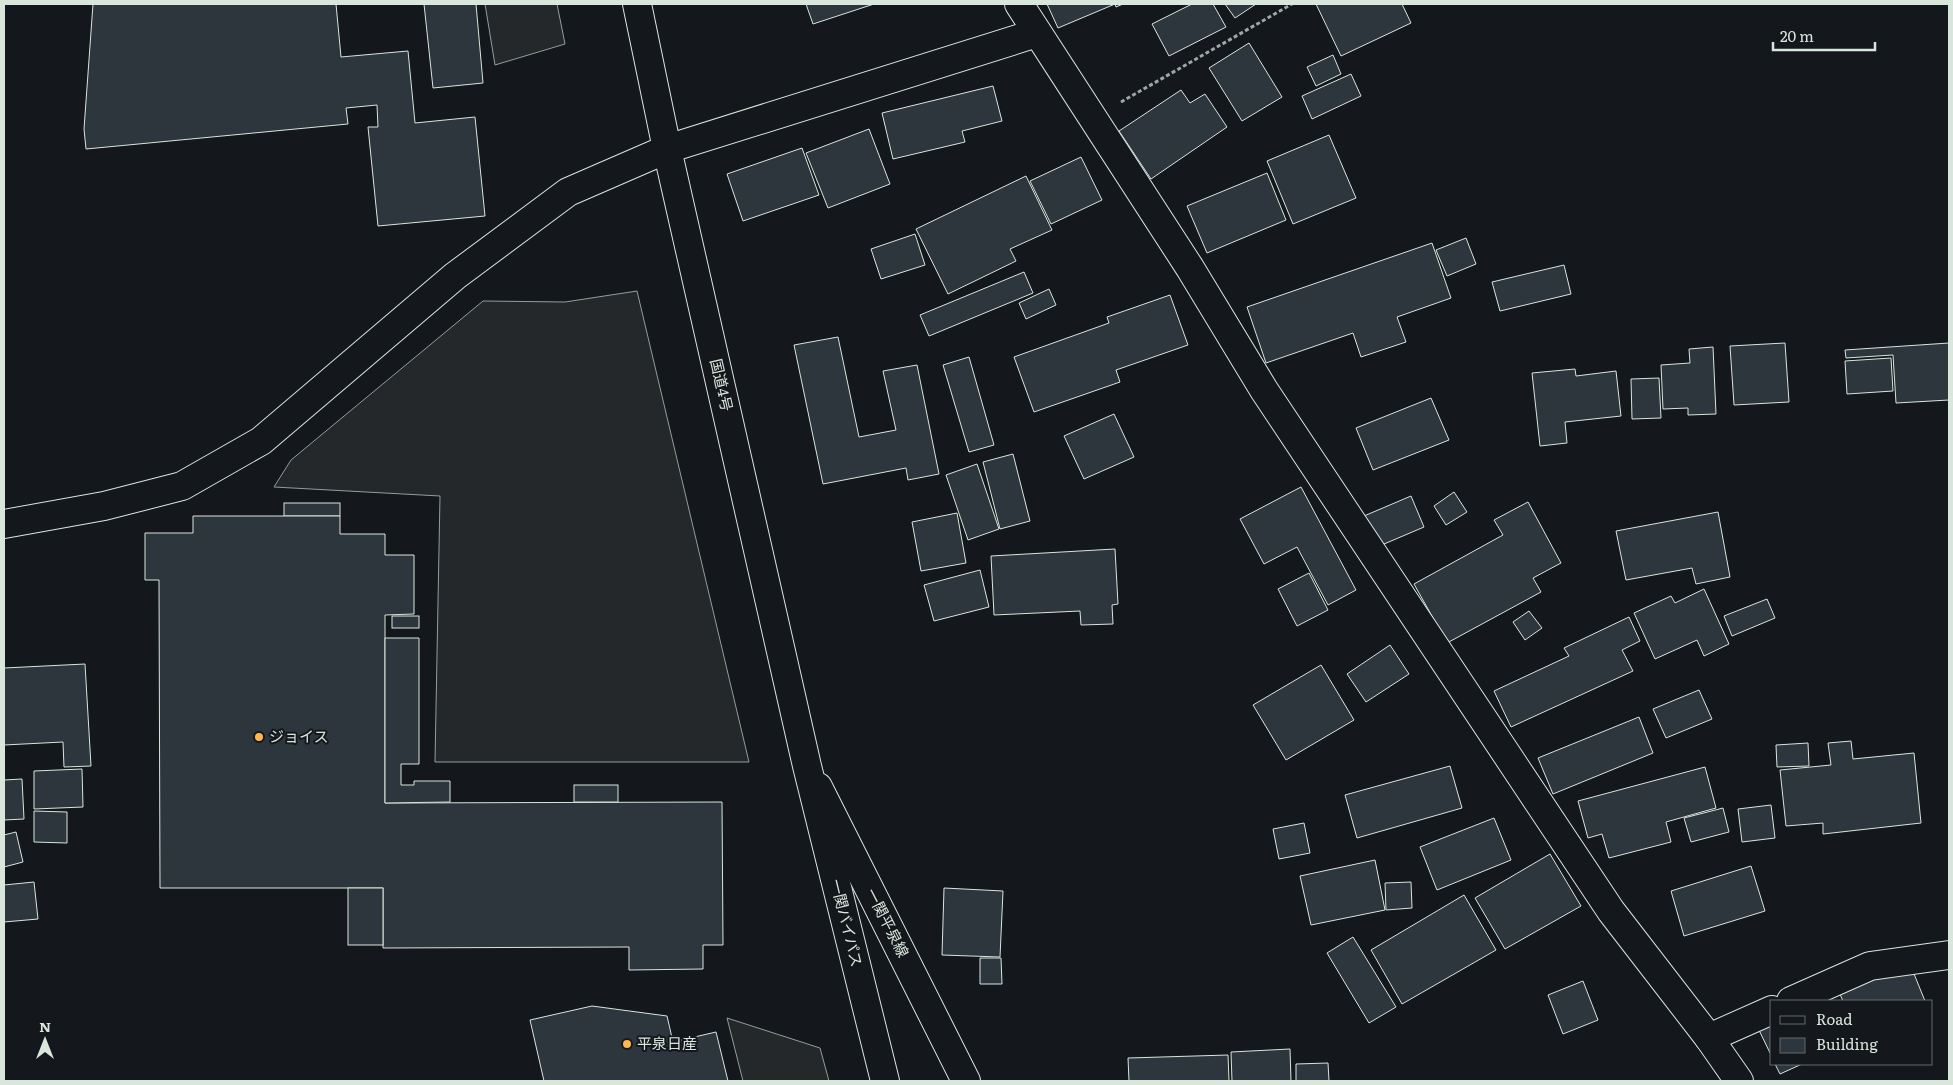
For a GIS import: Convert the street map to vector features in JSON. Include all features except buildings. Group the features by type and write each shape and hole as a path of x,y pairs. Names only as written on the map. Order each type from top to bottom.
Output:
{"main road":[{"name":"国道4号","path":"637,4 667,149 807,766"},
{"path":"1019,4 1190,268 1264,390 1611,911 1709,1038 1739,1081"},
{"path":"4,524 104,506 182,486 261,441 454,276 568,192 667,149 1037,33"},
{"name":"一関バイパス","path":"807,766 885,1081"},
{"name":"一関平泉線","path":"807,766 966,1081"},
{"path":"1793,1000 1870,966 1949,955"},
{"path":"1709,1038 1770,1011"}],"path":[{"path":"1094,118 1292,4"}],"shaded area":[{"path":"485,4 557,4 565,44 495,65"},
{"path":"637,291 749,762 435,762 440,496 274,487 291,460 483,301 565,302"},
{"path":"727,1018 820,1048 829,1081 743,1081"}],"place":[{"name":"ジョイス","path":"259,737"},
{"name":"平泉日産","path":"627,1044"}]}
